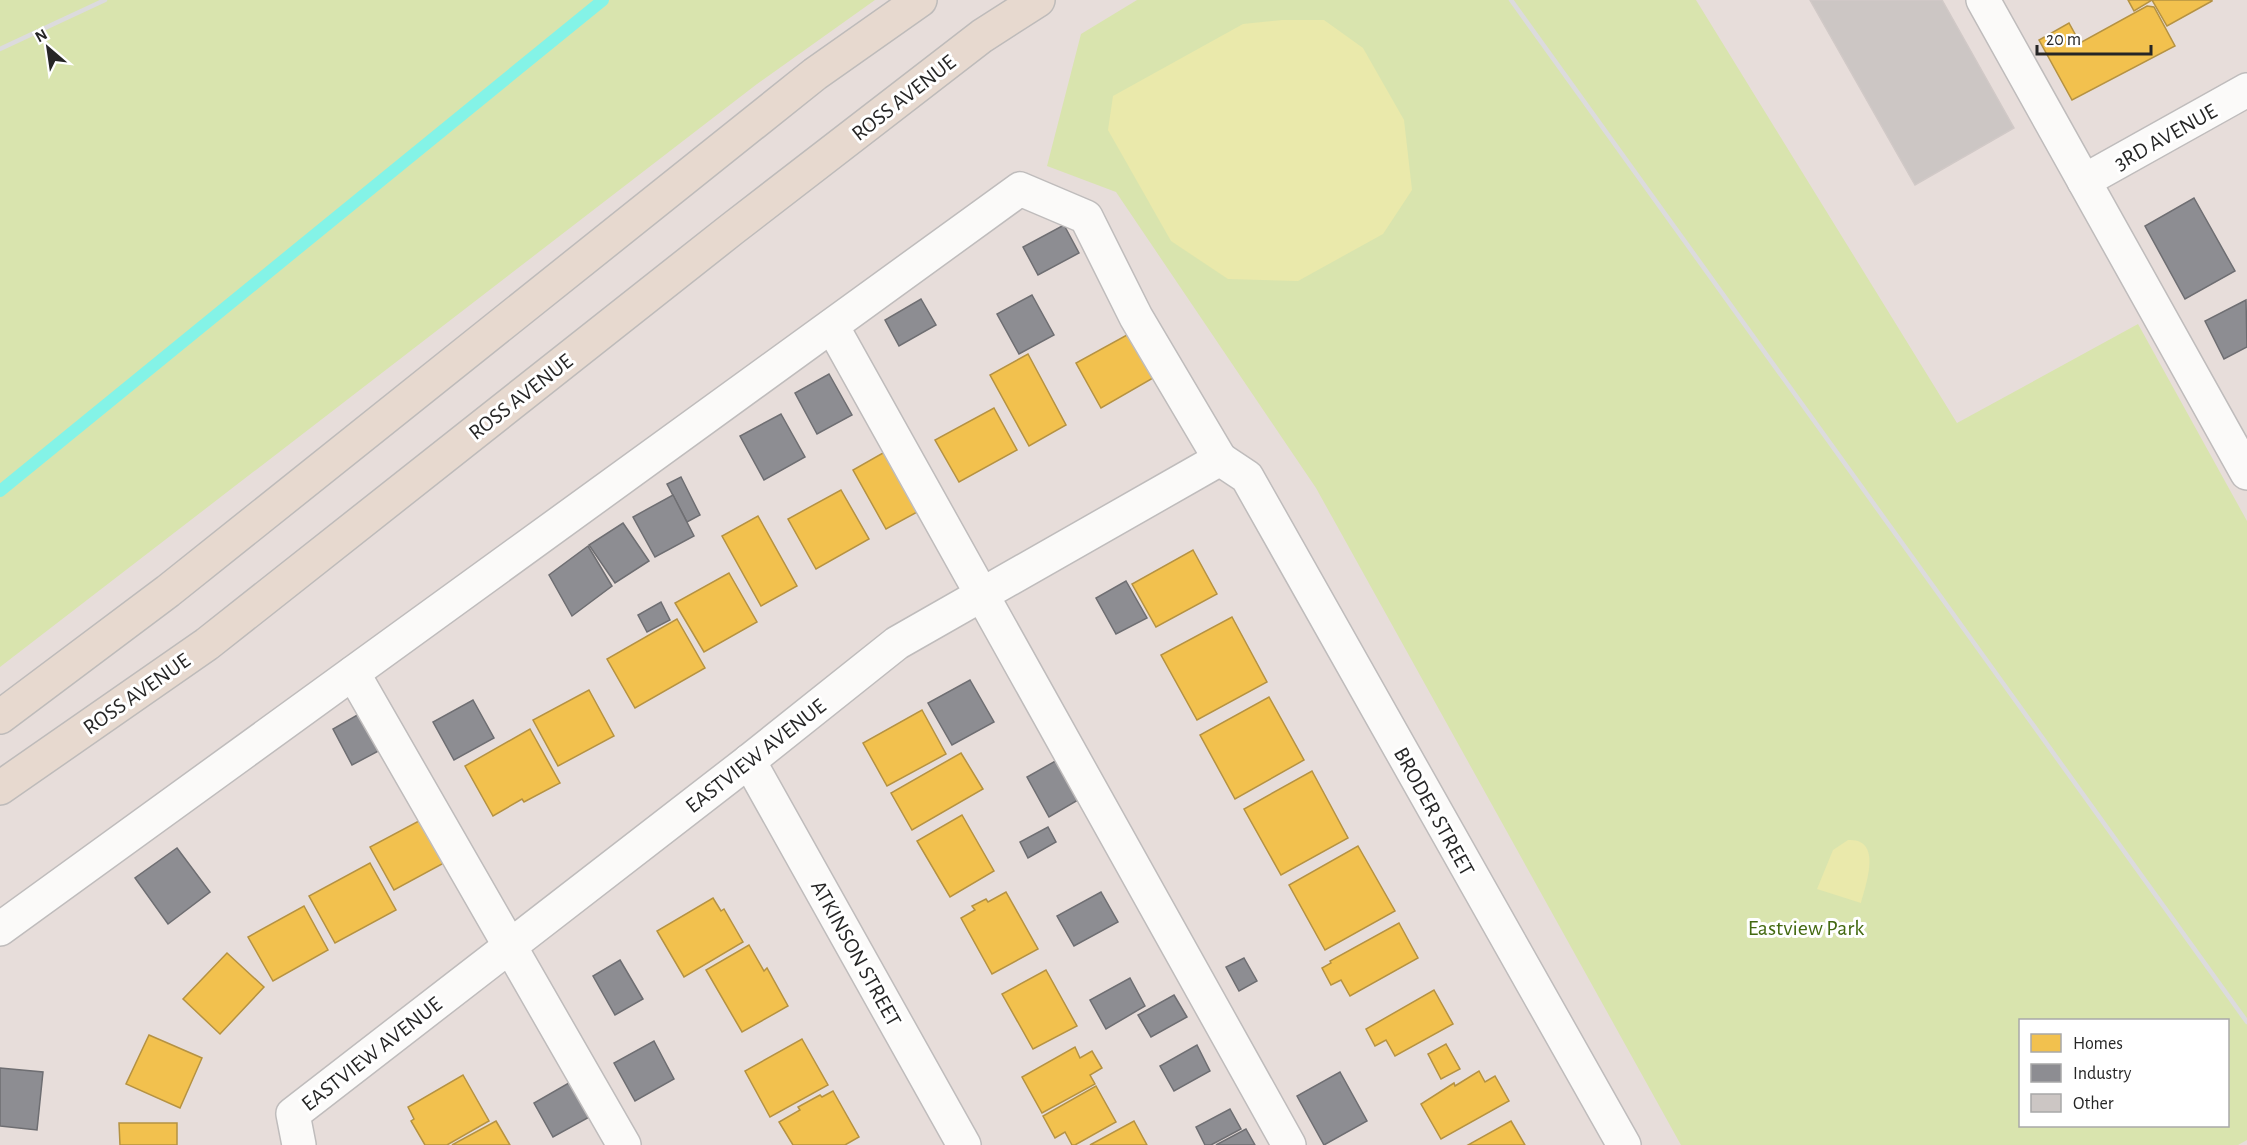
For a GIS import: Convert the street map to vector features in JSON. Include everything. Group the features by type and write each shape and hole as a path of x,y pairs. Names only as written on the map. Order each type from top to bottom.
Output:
{"main road":[{"path":"0,717 168,591 815,74 920,0"},
{"name":"ROSS AVENUE","path":"0,788 207,644 741,222 982,36 1038,0"}],"street":[{"path":"1983,0 2247,473"},
{"name":"3RD AVENUE","path":"2084,181 2247,90"},
{"path":"0,929 1020,189 1086,217 1136,317 1220,459"},
{"path":"832,326 1289,1145"},
{"name":"BRODER STREET","path":"1220,459 1247,477 1624,1145"},
{"name":"EASTVIEW AVENUE","path":"296,1129 509,945 749,761 897,643 1220,459"},
{"path":"353,673 624,1145"},
{"name":"ATKINSON STREET","path":"749,761 964,1145"}],"green space":[{"path":"0,0 875,0 757,84 0,667"},
{"name":"Eastview Park","path":"1137,0 1696,0 1957,423 2138,324 2247,521 2247,1140 2238,1145 1681,1145 1316,488 1116,192 1047,166 1081,34"}],"shaded area":[{"path":"1282,20 1324,20 1363,48 1404,120 1412,190 1383,234 1298,281 1228,279 1171,241 1108,130 1113,96 1243,24"},
{"path":"1848,840 1859,841 1866,846 1869,854 1870,864 1861,903 1817,889 1833,850"}],"building: Homes":[{"path":"2128,0 2152,0 2134,11"},
{"path":"2152,0 2212,0 2212,1 2167,26"},
{"path":"2147,6 2154,7 2175,46 2072,100 2039,40 2069,23 2080,43"},
{"path":"1136,330 1160,374 1101,408 1076,363"},
{"path":"1028,354 1066,425 1029,446 990,375"},
{"path":"994,408 1017,450 959,482 935,440"},
{"path":"897,445 930,505 886,529 853,470"},
{"path":"841,490 869,539 816,569 788,519"},
{"path":"758,516 797,586 761,606 722,536"},
{"path":"1193,550 1217,594 1156,627 1132,584"},
{"path":"729,573 757,622 704,652 675,603"},
{"path":"1232,617 1267,682 1197,720 1161,655"},
{"path":"677,619 705,668 635,708 607,659"},
{"path":"589,690 614,736 558,766 533,720"},
{"path":"1269,697 1304,760 1235,799 1200,735"},
{"path":"922,710 946,754 887,786 863,743"},
{"path":"530,729 560,783 524,802 522,799 493,816 465,766"},
{"path":"961,753 983,789 912,830 891,793"},
{"path":"1312,771 1348,838 1281,875 1244,809"},
{"path":"432,814 455,857 394,890 370,847"},
{"path":"962,815 994,871 950,897 917,841"},
{"path":"1358,846 1395,911 1325,950 1289,885"},
{"path":"370,863 396,910 335,943 309,896"},
{"path":"1006,892 1038,949 992,974 961,918 975,910 972,906 986,899 988,902"},
{"path":"713,898 721,911 724,909 743,942 684,977 657,931"},
{"path":"304,906 328,950 273,981 248,937"},
{"path":"1399,923 1418,958 1350,996 1341,980 1331,985 1322,968 1331,963 1330,961"},
{"path":"749,945 764,971 767,968 788,1006 742,1032 706,970"},
{"path":"227,953 264,987 220,1034 183,999"},
{"path":"1046,970 1077,1026 1033,1049 1002,994"},
{"path":"1434,990 1453,1024 1395,1056 1386,1040 1375,1046 1366,1029"},
{"path":"149,1035 202,1058 180,1108 126,1084"},
{"path":"802,1039 828,1085 770,1117 745,1071"},
{"path":"1446,1044 1460,1069 1441,1079 1428,1054"},
{"path":"1075,1047 1080,1058 1092,1051 1102,1068 1090,1075 1095,1084 1042,1113 1022,1077"},
{"path":"1479,1071 1485,1082 1495,1076 1509,1101 1441,1139 1421,1104 1454,1083 1455,1086"},
{"path":"463,1075 489,1121 447,1145 425,1145 411,1121 414,1119 408,1107"},
{"path":"1096,1086 1116,1122 1075,1145 1072,1145 1065,1132 1055,1138 1043,1116"},
{"path":"833,1091 859,1137 845,1145 793,1145 779,1122 800,1110 798,1107"},
{"path":"496,1121 510,1145 452,1145"},
{"path":"1134,1121 1147,1145 1090,1145"},
{"path":"1511,1121 1525,1145 1468,1145"},
{"path":"119,1123 177,1123 177,1145 120,1145"}],"building: Industry":[{"path":"2194,198 2235,271 2185,299 2145,226"},
{"path":"1064,225 1079,253 1038,275 1023,247"},
{"path":"1032,295 1054,335 1019,354 997,314"},
{"path":"921,299 936,325 899,346 885,320"},
{"path":"2246,300 2247,347 2224,359 2205,321"},
{"path":"829,374 852,415 817,434 795,393"},
{"path":"781,414 805,457 764,480 740,436"},
{"path":"681,477 700,515 687,522 667,484"},
{"path":"673,495 694,536 655,557 633,517"},
{"path":"623,523 649,561 615,583 589,545"},
{"path":"588,546 612,586 572,616 549,575"},
{"path":"1126,581 1147,618 1116,634 1096,598"},
{"path":"661,602 670,620 647,632 638,615"},
{"path":"970,680 994,722 952,745 928,703"},
{"path":"473,700 494,738 454,760 433,722"},
{"path":"366,710 386,747 352,765 333,729"},
{"path":"1068,754 1090,793 1049,817 1027,777"},
{"path":"1048,827 1056,842 1028,858 1020,842"},
{"path":"177,848 210,892 168,924 135,878"},
{"path":"1101,892 1118,922 1074,946 1057,916"},
{"path":"1244,958 1257,981 1239,991 1226,967"},
{"path":"620,960 643,999 615,1015 593,976"},
{"path":"1130,978 1145,1006 1106,1029 1090,1000"},
{"path":"1174,995 1187,1017 1151,1037 1138,1015"},
{"path":"654,1041 674,1079 635,1101 614,1063"},
{"path":"1197,1045 1210,1071 1174,1091 1160,1066"},
{"path":"0,1068 43,1072 37,1130 0,1126"},
{"path":"1340,1072 1367,1121 1324,1145 1297,1096"},
{"path":"574,1080 593,1115 553,1137 534,1103"},
{"path":"1230,1109 1241,1129 1211,1145 1205,1145 1196,1127"},
{"path":"1246,1129 1255,1145 1216,1145"}],"building: Other":[{"path":"1810,0 1942,0 2014,128 1915,185"}],"waterway":[{"path":"0,491 603,0"}],"railway":[{"path":"0,49 105,0"},
{"path":"1511,0 2247,1022"}]}
